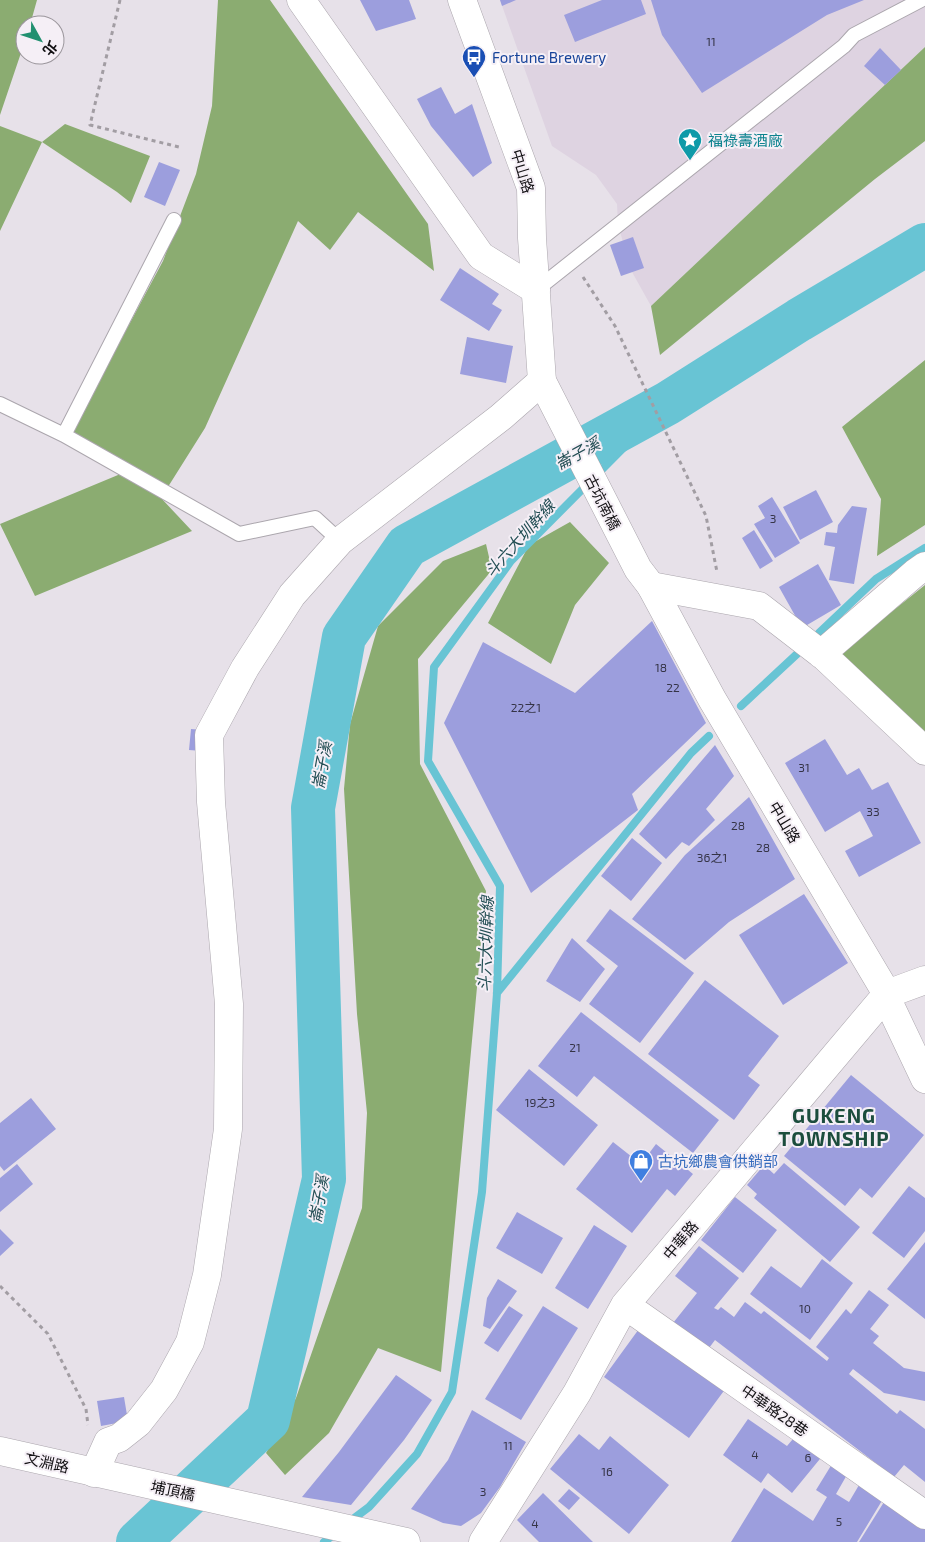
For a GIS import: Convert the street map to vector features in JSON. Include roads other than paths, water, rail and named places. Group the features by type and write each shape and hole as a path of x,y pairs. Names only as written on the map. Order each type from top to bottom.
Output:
{"street":[{"path":"301,0 481,256 536,290"},
{"name":"中山路","path":"462,0 531,188 532,238 542,381"},
{"path":"94,1473 108,1442 120,1438 138,1423 164,1390 190,1342 207,1275 228,1129 229,1004 211,802 209,735 245,668 292,595 340,541 501,417 542,381"},
{"name":"古坑南橋","path":"542,381 644,578"},
{"path":"822,654 915,572 925,566"},
{"path":"644,578 723,599 760,606 822,654 925,751"},
{"name":"中山路","path":"644,578 712,699 887,994 887,1000 925,1079"},
{"name":"中華路","path":"483,1542 577,1393 625,1305 887,994 925,980"},
{"name":"中華路28巷","path":"625,1305 925,1515"},
{"name":"文淵路","path":"0,1451 94,1473"},
{"name":"埔頂橋","path":"94,1473 393,1539"}],"lane":[{"path":"536,290 844,46 854,34 921,0"},
{"path":"64,435 174,220"},
{"path":"0,404 64,435 239,534 315,518 340,541"}],"waterway":[{"name":"崙子溪","path":"138,1542 268,1420 324,1179 313,808 344,637 407,546 668,403 799,320 925,245"},
{"name":"斗六大圳幹線","path":"349,1522 369,1507 417,1454 452,1392 482,1192 497,993 500,886 428,761 434,667 511,561 668,403"},
{"path":"819,633 876,579 925,548"},
{"path":"741,706 797,654"},
{"path":"497,993 691,753 709,736"},
{"name":"斗六大圳幹線","path":"324,1542 336,1533"}],"place":[{"name":"Fortune Brewery","path":"474,78"},
{"name":"福祿壽酒廠","path":"690,161"},
{"name":"古坑鄉農會供銷部","path":"641,1182"}],"district":[{"name":"GUKENG TOWNSHIP","path":"834,1126"}]}
